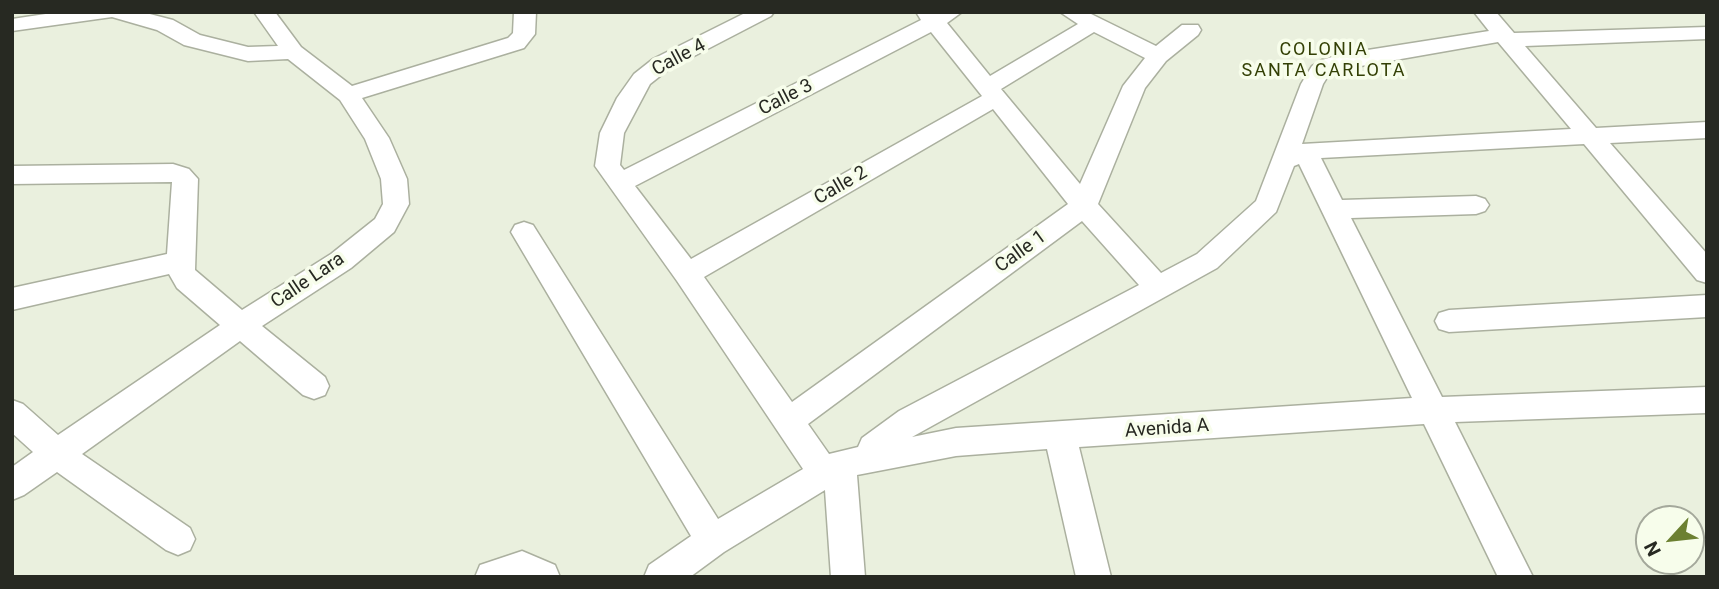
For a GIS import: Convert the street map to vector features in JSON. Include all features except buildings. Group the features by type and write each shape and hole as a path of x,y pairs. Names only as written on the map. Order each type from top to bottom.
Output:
{"street":[{"path":"12,25 107,12"},
{"path":"117,12 165,25 192,40 248,54 293,52"},
{"name":"Calle Lara","path":"12,485 240,326 341,261 385,225 396,204 394,179 377,138 348,95 293,52 264,12"},
{"path":"348,95 516,43 524,34 525,12"},
{"name":"Calle 4","path":"613,175 612,133 629,98 642,79 661,64 764,12"},
{"path":"1070,12 1158,56"},
{"path":"1484,12 1707,273"},
{"path":"937,15 991,93 1084,206 1159,289"},
{"name":"Calle 3","path":"613,175 937,15"},
{"name":"Calle 2","path":"687,274 991,93 1093,24"},
{"path":"1084,206 1134,86 1158,56 1190,30"},
{"path":"844,465 911,420 1207,261 1267,206 1312,84 1320,71 1329,65 1381,54 1505,37 1707,33"},
{"path":"1280,172 1292,158 1305,150 1707,130"},
{"path":"1305,150 1516,577"},
{"path":"12,175 180,175 185,179 180,261 181,271 187,281 314,386"},
{"path":"613,175 687,274 789,421 844,465 848,577"},
{"path":"1335,209 1476,205"},
{"name":"Calle 1","path":"789,421 1084,206"},
{"path":"524,232 712,541"},
{"path":"12,299 180,261"},
{"path":"1449,321 1707,306"},
{"name":"Avenida A","path":"661,577 712,541 844,465 956,442 1435,410 1707,400"},
{"path":"12,413 57,454 178,539"},
{"path":"1060,436 1094,577"},
{"path":"492,577 523,567 543,577"}],"district":[{"name":"COLONIA SANTA CARLOTA","path":"1324,60"}]}
